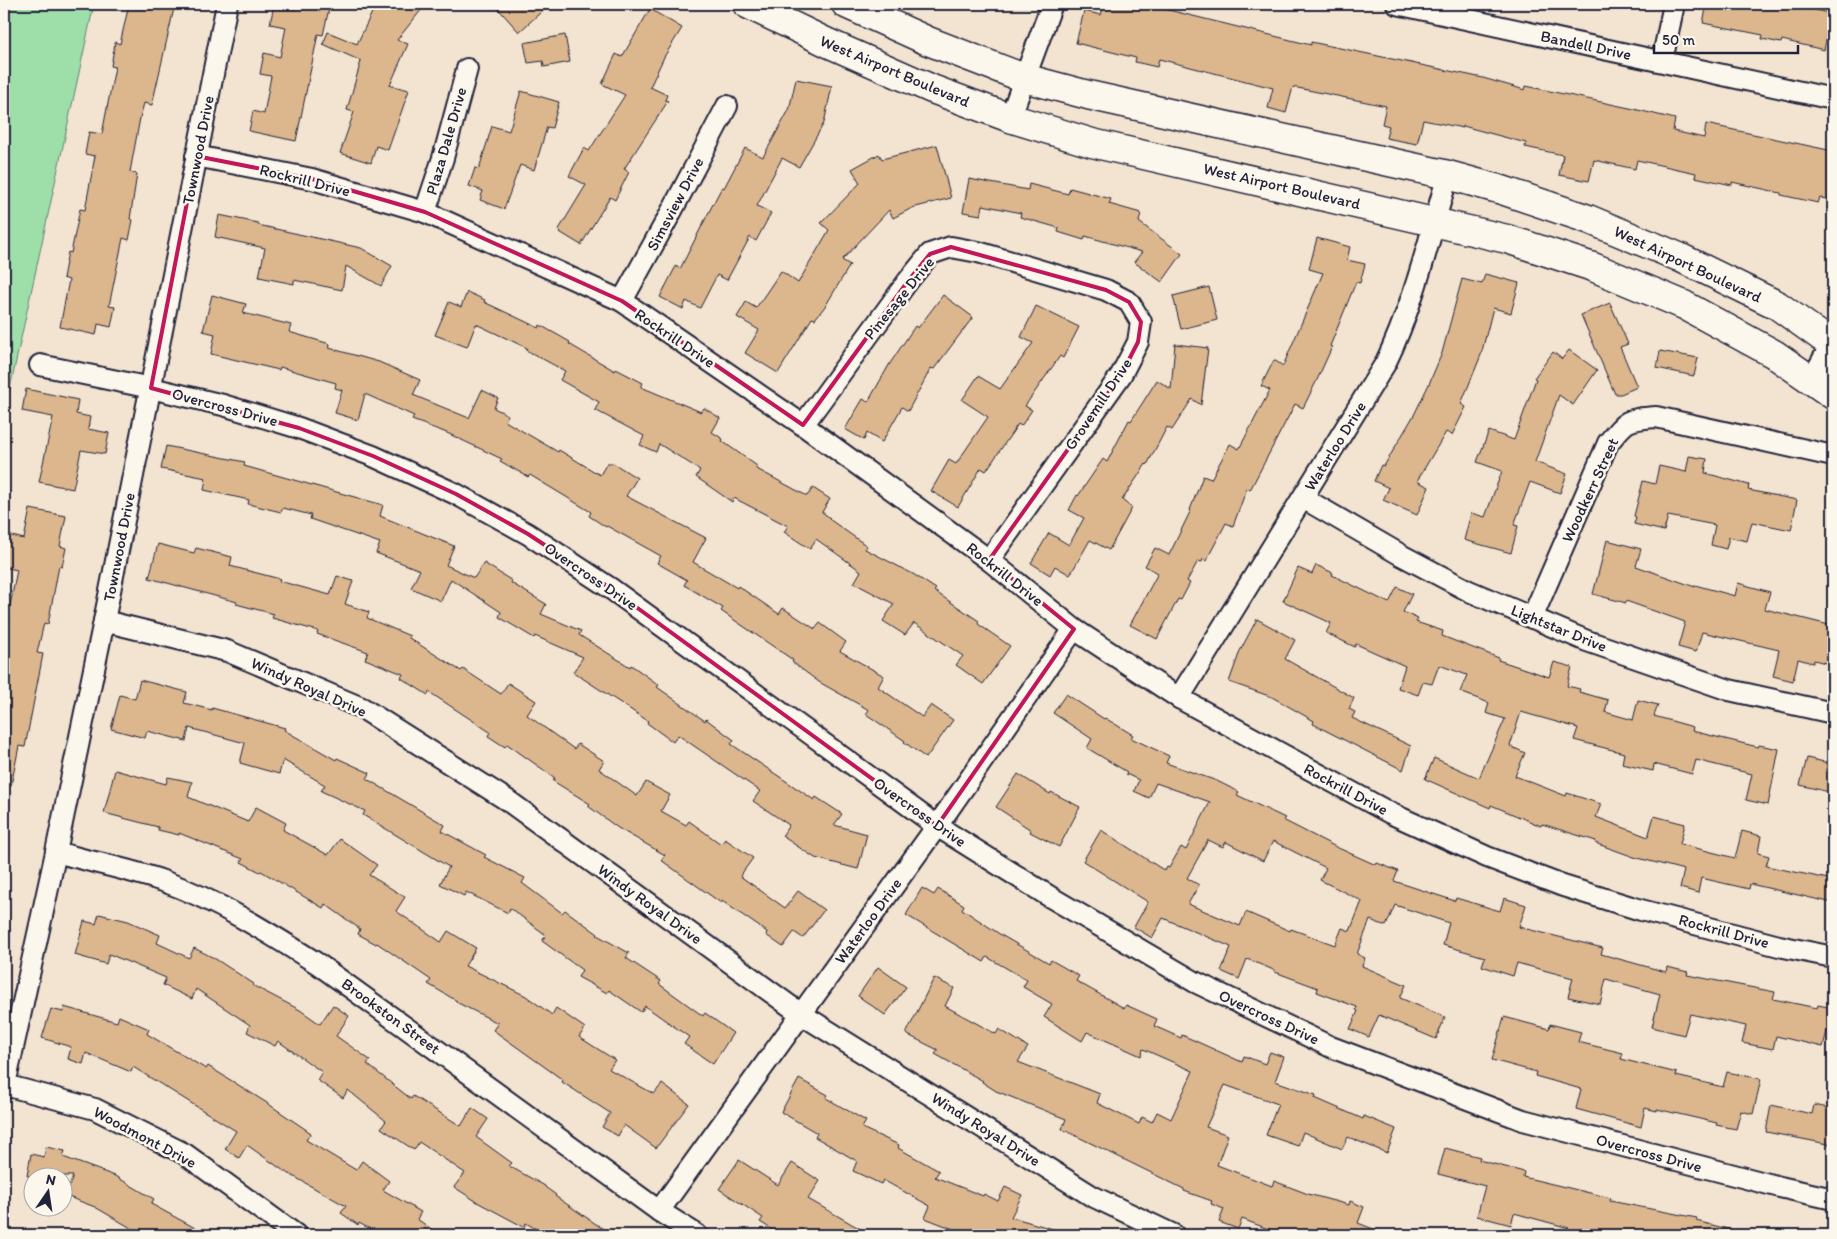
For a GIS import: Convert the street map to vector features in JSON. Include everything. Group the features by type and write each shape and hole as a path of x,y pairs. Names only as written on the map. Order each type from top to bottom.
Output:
{"main road":[{"name":"West Airport Boulevard","path":"748,4 828,43 932,89 1010,118 1092,143 1434,221 1516,242 1593,268 1675,301 1774,354 1833,395"},
{"name":"West Airport Boulevard","path":"846,4 928,41 1024,78 1098,97 1448,175 1502,190 1588,219 1679,257 1777,305 1833,343"}],"street":[{"name":"Townwood Drive","path":"4,1087 56,852 104,621 227,4"},
{"path":"1010,118 1052,4"},
{"name":"Bandell Drive","path":"1397,4 1833,99"},
{"path":"1662,61 1674,4"},
{"name":"Plaza Dale Drive","path":"425,212 443,158 467,70"},
{"name":"Simsview Drive","path":"622,301 727,106"},
{"name":"Rockrill Drive","path":"196,156 312,178 425,212 622,301 803,425 989,560 1074,629 1179,698 1390,813 1487,857 1563,886 1641,910 1779,946 1833,957"},
{"name":"Waterloo Drive","path":"1179,698 1385,364 1399,335 1448,175"},
{"name":"Pinesage Drive","path":"803,425 908,281 930,254 952,247 978,252 1033,268"},
{"name":"Grovemill Drive","path":"989,560 1121,375 1138,342 1141,322 1128,302 1106,290 1033,268"},
{"name":"West Airport Boulevard","path":"1812,379 1833,343"},
{"name":"Overcross Drive","path":"40,365 223,405 299,428 373,456 456,494 528,534 610,588 937,826 1052,898 1195,982 1331,1047 1523,1120 1780,1188 1833,1199"},
{"name":"Woodkerr Street","path":"1532,618 1608,443 1621,427 1634,418 1656,417 1833,456"},
{"name":"Lightstar Drive","path":"1303,498 1401,555 1469,591 1587,642 1729,690 1833,713"},
{"name":"Windy Royal Drive","path":"104,621 227,651 362,708 507,800 801,1014 1092,1196 1174,1235"},
{"name":"Waterloo Drive","path":"659,1211 937,826 1074,629"},
{"name":"Brookston Street","path":"56,852 163,881 211,902 261,928 318,964 659,1211 697,1235"},
{"name":"Woodmont Drive","path":"4,1087 95,1109 185,1154 296,1235"}],"highlighted area":[{"path":"196,156 312,179 425,212 622,301 803,425 908,281 930,254 951,247 1106,290 1129,302 1141,322 1138,342 1121,375 989,560 1074,629 937,826 610,588 528,534 456,494 373,456 299,428 151,388"}],"green space":[{"path":"4,4 94,4 4,416"}],"building":[{"path":"129,4 175,4 152,105 144,103 140,118 130,172 137,174 130,219 133,220 129,240 123,238 109,306 115,307 111,327 98,324 96,335 60,327 69,280 63,278 68,252 71,253 80,209 85,210 95,156 85,154 89,132 102,134 115,67 111,66 115,42 120,44"},
{"path":"296,4 330,4 323,35 318,34 296,141 249,131 253,111 264,114 271,76 260,74 264,53 280,57 286,27 270,24 274,5 295,9"},
{"path":"376,4 426,4 397,40 408,44 390,85 409,90 388,150 376,146 371,163 340,153 354,112 347,110 361,61 323,44 328,32 357,44"},
{"path":"494,4 550,4 519,32"},
{"path":"1104,4 1144,4 1311,45 1311,42 1483,78 1525,90 1526,86 1634,109 1675,119 1673,131 1704,138 1706,124 1833,151 1833,200 1820,198 1818,203 1732,182 1732,185 1695,177 1696,173 1637,160 1635,169 1594,160 1589,181 1559,175 1563,155 1525,147 1526,143 1463,126 1463,128 1423,120 1417,144 1386,138 1389,126 1382,124 1386,106 1293,87 1286,113 1268,108 1273,88 1159,59 1157,67 1135,62 1136,58 1076,43 1084,11 1101,15"},
{"path":"1707,4 1812,4 1811,9 1832,14 1824,50 1782,40 1781,43 1762,39 1763,35 1703,23"},
{"path":"650,9 682,28 664,57 650,87 667,95 665,100 668,101 624,169 629,172 615,200 610,197 581,245 558,231 586,185 569,176 584,148 589,151 625,95 602,84 616,54 622,57"},
{"path":"565,35 570,62 544,67 543,61 528,63 524,43"},
{"path":"796,79 832,86 824,123 799,167 782,158 757,206 771,213 756,241 750,237 727,280 717,275 700,308 686,301 683,309 660,297 676,266 680,269 722,187 724,188 745,148 763,157 789,110"},
{"path":"521,91 559,102 552,128 547,127 534,170 520,165 504,209 480,200 483,191 469,186 475,168 479,169 492,126 509,131"},
{"path":"937,145 951,198 912,208 893,218 889,210 842,260 850,265 826,305 815,319 812,318 778,373 745,353 759,330 737,317 746,302 756,308 781,271 798,283 829,230 821,223 860,183 852,169 879,154 882,159"},
{"path":"969,179 1028,190 1029,184 1068,194 1070,188 1111,199 1109,204 1141,213 1139,222 1182,254 1162,282 1134,262 1142,252 1085,236 1084,240 1058,232 1059,228 1020,217 1021,213 983,205 981,215 963,212"},
{"path":"219,215 361,248 392,266 381,286 346,266 342,290 294,280 294,284 259,277 265,248 215,237"},
{"path":"1317,238 1350,247 1347,260 1365,264 1360,283 1356,282 1330,346 1332,347 1303,408 1295,404 1250,490 1247,488 1233,526 1226,523 1206,561 1203,559 1202,562 1198,561 1187,581 1190,583 1181,600 1178,599 1157,639 1130,625 1158,573 1145,566 1155,548 1169,555 1191,510 1203,476 1211,479 1230,444 1239,449 1270,390 1261,386 1274,360 1283,366 1323,273 1309,269"},
{"path":"1485,274 1519,283 1511,313 1493,308 1481,355 1461,404 1466,407 1452,435 1446,432 1417,481 1429,487 1417,515 1383,500 1389,488 1374,481 1381,465 1384,466 1414,415 1429,384 1442,353 1462,279 1482,284"},
{"path":"1209,287 1217,320 1181,329 1173,296"},
{"path":"467,292 539,328 540,325 615,371 616,369 643,383 641,387 701,412 704,408 720,418 712,432 757,466 755,468 807,496 813,488 830,499 822,512 867,546 865,549 913,574 936,589 934,591 979,621 978,624 1010,646 983,684 956,665 963,656 914,623 905,635 883,621 894,604 854,583 861,571 816,539 810,549 784,532 788,526 734,498 732,502 696,477 700,470 659,444 656,452 640,445 644,436 595,410 599,402 560,380 565,371 526,350 527,348 476,324 467,347 435,335 449,302 461,307"},
{"path":"212,295 246,304 243,313 291,325 289,332 330,344 329,348 379,362 420,380 413,395 469,418 482,390 498,398 494,408 508,415 505,421 558,452 559,450 600,475 607,463 613,463 637,478 626,496 706,538 693,562 737,588 738,586 779,614 783,608 815,629 820,623 846,642 840,651 884,676 878,687 922,717 931,705 953,720 926,758 866,714 869,710 819,682 792,662 793,660 721,611 723,608 684,585 687,580 657,563 661,556 606,527 589,516 591,512 530,475 528,477 500,461 502,459 447,433 412,420 414,416 365,394 358,420 335,413 342,390 335,388 336,383 280,367 279,370 211,354 215,334 203,331"},
{"path":"943,295 973,317 934,369 931,368 908,411 902,407 882,442 867,433 864,440 845,429 863,399 868,402 889,365 915,326 918,328"},
{"path":"1610,303 1628,344 1620,347 1637,387 1621,394 1615,394 1581,315"},
{"path":"1036,306 1079,327 1063,358 1060,356 1025,406 1032,410 1021,426 1018,424 986,471 981,468 958,507 931,491 949,460 956,464 988,417 962,400 978,376 1000,389 1033,343 1021,337"},
{"path":"1175,344 1208,348 1201,405 1192,399 1172,430 1167,427 1147,465 1122,500 1132,508 1109,550 1090,540 1070,575 1055,566 1050,575 1031,563 1049,533 1069,545 1084,518 1069,510 1077,495 1103,459 1107,462 1129,420 1131,421 1157,380 1171,389"},
{"path":"1569,350 1597,370 1573,405 1559,395 1535,462 1567,474 1560,493 1530,482 1514,525 1518,526 1511,553 1464,540 1471,513 1485,517 1502,471 1477,462 1489,431 1514,440 1536,379 1534,378 1553,352 1562,359"},
{"path":"1660,351 1698,358 1694,376 1657,368"},
{"path":"26,389 78,400 76,414 90,417 88,429 109,433 105,454 81,450 73,489 39,482 53,417 22,411"},
{"path":"166,446 245,462 244,466 383,505 380,516 454,546 446,565 474,578 484,563 512,581 511,583 546,604 541,614 581,631 579,635 630,667 631,665 659,685 657,687 734,740 731,744 814,800 816,797 842,814 834,825 867,834 858,869 815,858 782,836 789,825 753,801 760,791 678,735 673,742 647,723 648,721 573,672 583,657 535,636 534,638 499,617 501,612 451,579 441,601 411,588 420,570 376,553 380,543 310,519 311,515 283,508 281,512 248,504 249,500 204,490 206,478 161,469"},
{"path":"1689,456 1707,459 1705,473 1749,485 1748,490 1797,500 1791,530 1752,522 1747,541 1729,537 1726,549 1711,545 1715,525 1668,516 1664,531 1634,524 1636,517 1634,516 1643,481 1655,484 1659,466 1686,472"},
{"path":"30,509 66,516 60,546 66,548 62,567 59,566 48,624 44,623 37,653 43,654 25,747 19,746 11,786 4,786 4,646 17,570 4,567 4,534 24,539"},
{"path":"1607,540 1641,549 1636,566 1695,587 1695,585 1735,596 1738,583 1770,592 1765,609 1833,626 1833,665 1814,660 1813,663 1798,659 1793,681 1773,676 1779,650 1702,632 1696,652 1678,647 1685,622 1626,601 1626,603 1593,594"},
{"path":"158,544 194,553 196,548 232,557 230,566 330,595 337,576 353,581 345,604 369,612 367,618 410,636 409,638 461,671 463,669 501,694 508,683 536,701 527,715 574,749 578,744 604,761 599,769 637,796 646,782 670,795 661,811 686,825 689,821 721,844 725,839 753,858 740,876 785,908 798,891 824,910 803,938 794,932 783,947 766,935 767,932 722,901 721,903 661,860 665,855 618,828 588,806 590,804 553,781 555,778 507,744 505,747 488,736 490,732 429,692 428,695 401,678 403,674 365,659 368,652 317,634 318,631 272,618 274,614 149,578"},
{"path":"1316,565 1389,603 1397,587 1412,594 1403,612 1418,619 1416,622 1443,631 1442,636 1499,658 1498,660 1549,677 1554,662 1572,667 1567,686 1580,689 1579,692 1608,700 1605,712 1633,720 1638,700 1658,705 1654,716 1693,727 1692,731 1758,747 1759,745 1779,749 1768,805 1746,800 1752,774 1696,760 1692,774 1654,764 1653,771 1622,764 1624,753 1574,740 1578,728 1521,712 1510,746 1525,753 1515,776 1566,796 1567,793 1601,804 1596,817 1648,837 1654,816 1685,824 1680,844 1735,858 1742,831 1761,836 1758,853 1769,856 1766,866 1833,880 1833,903 1750,884 1749,889 1701,878 1698,893 1680,888 1684,870 1634,857 1595,843 1596,841 1542,824 1541,826 1491,805 1490,808 1425,779 1434,758 1479,778 1505,719 1486,713 1489,703 1460,692 1467,675 1439,665 1432,684 1423,682 1418,695 1398,688 1405,666 1356,644 1355,647 1326,633 1331,623 1283,601 1298,568 1312,574"},
{"path":"1257,619 1295,640 1285,659 1354,698 1349,709 1355,712 1352,718 1411,746 1403,770 1313,724 1314,721 1272,697 1229,682 1240,651"},
{"path":"140,680 187,692 184,703 212,710 212,708 285,728 284,730 336,760 337,758 370,773 367,779 445,825 442,831 486,855 484,857 525,878 522,883 562,913 565,910 597,935 629,953 626,958 661,981 659,984 703,1016 705,1013 733,1033 713,1064 684,1044 689,1037 645,1006 641,1012 609,990 607,993 578,977 582,970 542,941 546,935 510,908 508,913 466,892 464,896 440,884 449,867 363,815 365,811 321,791 325,785 283,760 279,774 240,763 245,743 189,728 186,741 147,731 145,738 111,729 120,695 135,699"},
{"path":"1066,694 1133,735 1131,738 1169,756 1166,763 1217,781 1239,792 1237,795 1285,818 1283,820 1336,847 1376,865 1377,863 1398,871 1394,881 1455,901 1456,898 1500,911 1504,898 1526,905 1519,927 1603,948 1601,954 1666,972 1667,967 1688,972 1687,975 1775,992 1773,999 1817,1008 1818,1005 1833,1008 1833,1033 1827,1031 1823,1047 1776,1036 1773,1049 1742,1043 1746,1026 1690,1014 1684,1035 1652,1027 1660,994 1606,979 1600,1004 1568,997 1573,978 1517,963 1513,976 1482,966 1485,957 1443,945 1449,923 1395,905 1386,926 1370,920 1357,954 1365,958 1362,966 1406,985 1400,998 1445,1017 1436,1039 1379,1015 1369,1037 1350,1029 1358,1011 1356,1010 1357,1007 1317,992 1318,988 1247,959 1239,979 1221,971 1231,947 1163,918 1152,938 1134,927 1148,902 1083,861 1101,830 1165,871 1167,867 1169,868 1181,847 1186,850 1210,802 1156,783 1149,798 1134,791 1139,780 1126,774 1127,772 1087,748 1092,739 1053,713","holes":["1208,840 1223,847 1226,842 1263,861 1273,841 1326,868 1320,880 1362,901 1350,931 1342,928 1335,945 1291,929 1290,931 1246,912 1240,926 1188,904 1199,885 1187,878"]},
{"path":"1807,758 1833,764 1833,793 1800,785"},
{"path":"115,770 166,784 168,777 192,782 188,797 248,822 256,807 286,823 283,830 328,855 340,839 377,865 369,875 405,897 396,911 441,942 448,931 476,948 465,966 526,996 552,1015 556,1008 585,1028 579,1037 615,1060 609,1069 654,1094 662,1084 689,1104 656,1148 624,1125 618,1136 602,1127 610,1113 562,1082 563,1080 493,1030 498,1023 456,1002 428,984 431,980 377,943 358,934 360,929 325,904 323,908 261,871 241,862 243,859 179,833 179,835 158,830 158,827 104,813"},
{"path":"1018,774 1050,794 1051,792 1080,807 1059,847 1030,832 1031,830 996,807"},
{"path":"922,888 934,895 938,889 964,905 962,909 1001,935 1049,963 1051,960 1079,976 1076,981 1124,1008 1126,1005 1157,1019 1154,1026 1181,1038 1182,1035 1242,1062 1244,1056 1265,1064 1270,1052 1284,1057 1275,1081 1316,1095 1315,1098 1363,1119 1364,1116 1396,1129 1387,1153 1348,1137 1342,1149 1303,1132 1298,1146 1266,1135 1278,1104 1225,1085 1206,1127 1228,1135 1217,1165 1272,1186 1274,1181 1308,1194 1349,1205 1350,1201 1364,1207 1358,1223 1386,1235 1284,1235 1242,1219 1238,1229 1219,1222 1224,1209 1211,1204 1212,1201 1184,1191 1184,1189 1062,1129 1066,1119 996,1091 983,1081 935,1054 938,1050 906,1034 934,978 954,988 945,1006 996,1034 999,1029 1028,1047 1018,1062 1100,1094 1097,1103 1139,1124 1142,1117 1152,1122 1157,1112 1171,1119 1193,1071 1143,1049 1141,1056 1087,1032 1082,1041 1044,1017 1052,1004 1023,987 1027,980 987,957 984,962 906,915"},
{"path":"99,914 128,921 160,935 157,943 189,958 194,948 214,958 254,984 252,985 300,1010 320,1024 333,1005 349,1016 336,1036 370,1060 367,1064 411,1099 413,1096 461,1126 472,1108 488,1119 476,1137 512,1163 509,1166 545,1186 555,1196 612,1235 546,1235 526,1223 524,1227 454,1187 465,1173 419,1142 414,1150 381,1128 386,1121 348,1090 343,1098 317,1080 322,1072 278,1041 275,1046 247,1032 250,1025 196,989 192,999 163,985 166,978 109,954 106,964 75,955 84,921 96,924"},
{"path":"878,967 906,987 885,1015 858,996"},
{"path":"64,1007 117,1022 119,1016 149,1029 147,1034 206,1069 208,1066 311,1133 306,1140 356,1170 362,1161 389,1181 383,1190 421,1212 417,1219 440,1235 381,1235 359,1223 358,1225 341,1213 346,1206 284,1171 247,1145 239,1158 225,1149 236,1131 133,1067 131,1072 86,1053 83,1064 68,1059 71,1047 42,1038 51,1009 63,1012"},
{"path":"1504,1017 1549,1029 1550,1024 1581,1032 1578,1042 1623,1053 1621,1059 1677,1073 1676,1076 1723,1087 1727,1072 1761,1079 1753,1114 1741,1111 1736,1129 1657,1109 1657,1111 1645,1108 1641,1127 1576,1109 1581,1089 1535,1076 1536,1072 1492,1060"},
{"path":"799,1079 828,1095 826,1098 866,1121 862,1128 899,1145 898,1148 939,1171 935,1177 983,1196 984,1194 998,1201 1005,1187 1022,1195 1011,1217 1060,1231 1059,1235 969,1235 925,1218 930,1206 883,1180 881,1184 853,1171 857,1161 815,1137 817,1133 781,1112"},
{"path":"1771,1105 1812,1114 1814,1105 1833,1109 1833,1145 1766,1132"},
{"path":"46,1147 65,1151 63,1157 115,1176 154,1199 151,1204 208,1235 143,1235 95,1207 72,1198 72,1166 29,1166 31,1154 44,1157"},
{"path":"1445,1148 1480,1157 1479,1160 1524,1172 1523,1177 1611,1198 1610,1201 1697,1218 1696,1221 1732,1230 1731,1235 1566,1235 1569,1228 1514,1213 1511,1225 1477,1216 1485,1186 1438,1174"},
{"path":"739,1160 778,1185 792,1163 820,1181 808,1199 871,1235 781,1235 760,1222 763,1218 719,1189"}]}
